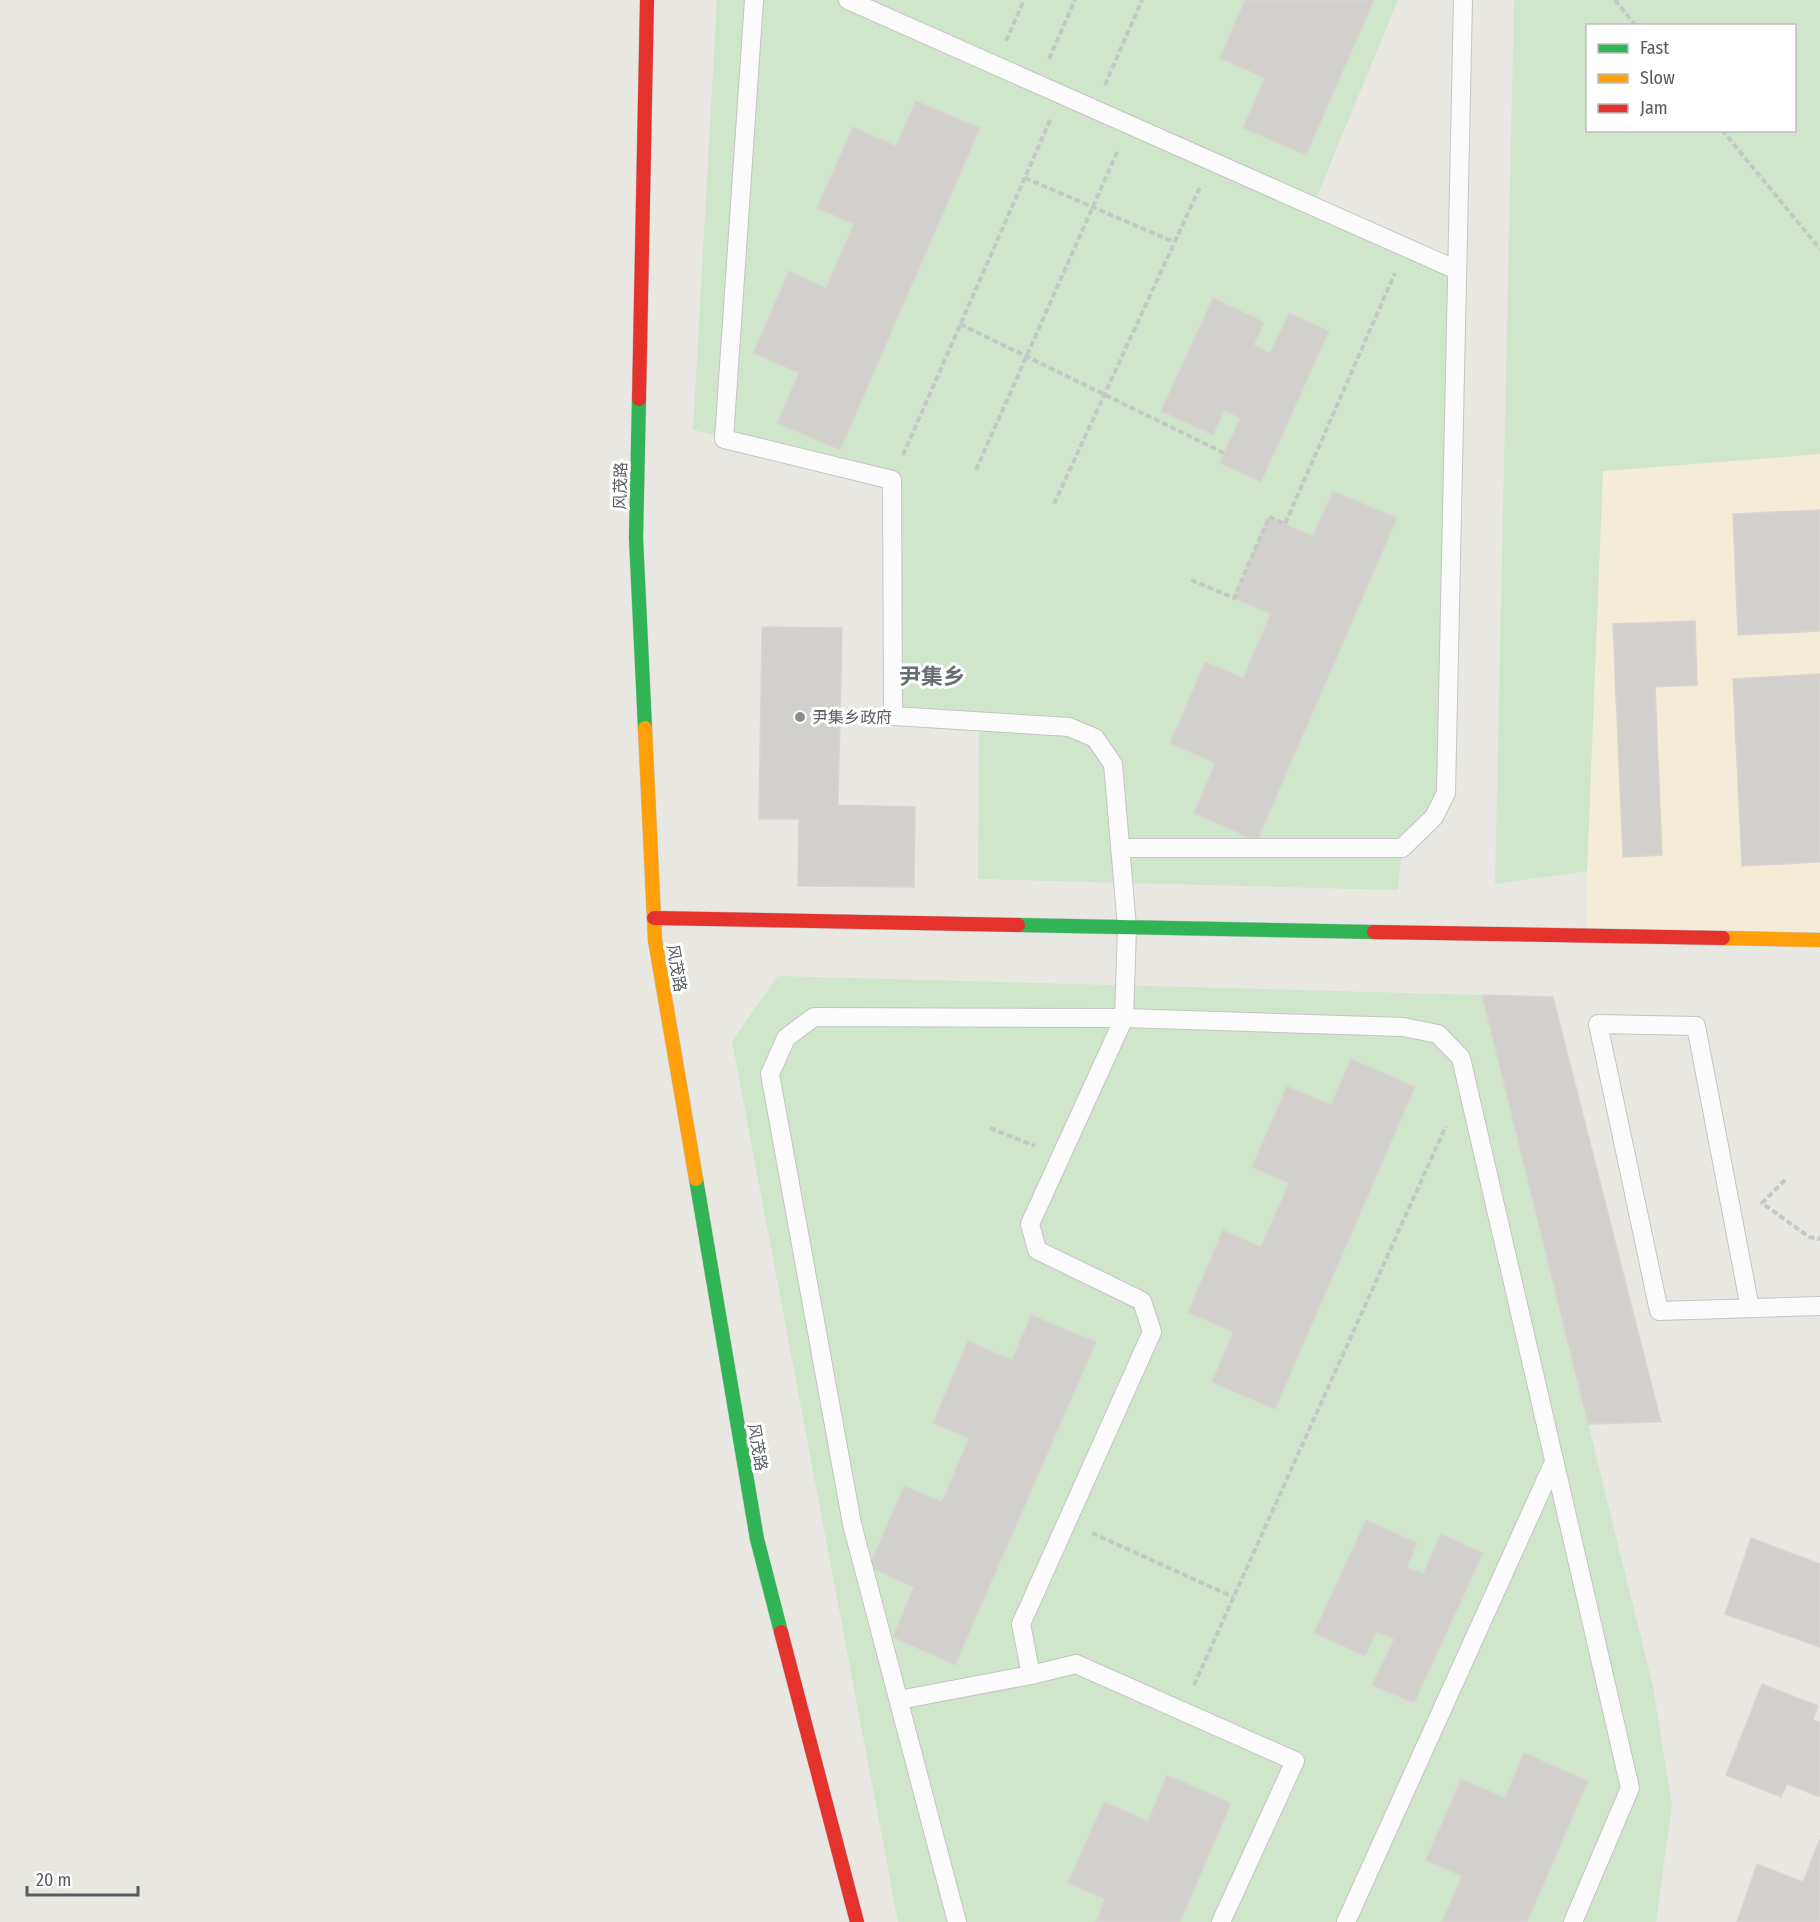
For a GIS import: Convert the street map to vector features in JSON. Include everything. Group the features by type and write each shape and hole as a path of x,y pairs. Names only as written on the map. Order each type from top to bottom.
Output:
{"street":[{"name":"风茂路","path":"647,0 636,538 655,940 757,1539 857,1922"},
{"path":"654,918 1820,940"}],"lane":[{"path":"754,0 724,439 892,480 893,716 1069,727 1095,738 1113,764 1127,927 1124,1018 1029,1224 1037,1250 1142,1300 1152,1332 1021,1624 1031,1675"},
{"path":"848,0 1457,270"},
{"path":"1120,848 1402,848 1434,817 1446,793 1463,0"},
{"path":"957,1922 852,1524 770,1074 786,1038 814,1017 1124,1018 1403,1028 1438,1034 1461,1058 1630,1788 1573,1922"},
{"path":"1750,1308 1696,1026 1598,1024 1659,1311 1820,1306"},
{"path":"1346,1922 1554,1462"},
{"path":"899,1700 1031,1675 1076,1664 1295,1761 1221,1922"}],"path":[{"path":"995,66 1024,0"},
{"path":"1037,84 1075,0"},
{"path":"1094,109 1142,0"},
{"path":"1615,0 1634,24"},
{"path":"892,480 1061,94"},
{"path":"976,470 1129,124"},
{"path":"1724,132 1820,249"},
{"path":"1054,504 1212,161"},
{"path":"1024,178 1174,242"},
{"path":"1191,580 1234,598 1269,517 1285,524 1406,248"},
{"path":"960,324 1224,453"},
{"path":"1182,1711 1447,1125"},
{"path":"990,1128 1061,1157"},
{"path":"1785,1180 1762,1203 1809,1237 1820,1239"},
{"path":"1067,1521 1233,1597"}],"shaded area":[{"path":"1820,454 1820,940 1587,936 1587,871 1603,471"}],"green space":[{"path":"717,0 1398,0 1313,206 1457,270 1446,793 1402,848 1398,890 978,879 979,722 893,716 892,480 693,430"},
{"path":"1514,0 1820,0 1820,454 1603,471 1587,871 1495,884"},
{"path":"778,976 1482,995 1653,1686 1672,1805 1656,1922 898,1922 732,1041"}],"building":[{"path":"1245,0 1374,0 1306,155 1243,128 1265,78 1220,58"},
{"path":"916,101 980,128 840,450 777,423 799,373 753,353 789,271 826,288 854,224 817,208 853,127 896,146"},
{"path":"1213,298 1264,322 1254,345 1270,353 1289,313 1329,331 1261,482 1220,463 1240,418 1224,410 1213,435 1161,411"},
{"path":"1333,491 1397,518 1257,841 1194,813 1215,763 1170,743 1205,662 1243,678 1271,614 1234,598 1269,517 1313,536"},
{"path":"1820,510 1820,631 1738,635 1733,514"},
{"path":"1695,621 1697,685 1655,687 1662,855 1623,857 1613,624"},
{"name":"尹集乡政府","path":"762,627 842,628 838,805 915,807 914,887 798,886 799,819 759,819"},
{"path":"1820,674 1820,862 1742,866 1733,679"},
{"path":"1482,995 1553,997 1661,1422 1588,1424"},
{"path":"1351,1059 1415,1087 1275,1409 1212,1382 1233,1332 1188,1312 1223,1230 1261,1247 1289,1183 1252,1167 1287,1086 1331,1105"},
{"path":"1031,1315 1096,1342 955,1665 893,1637 914,1587 869,1567 904,1486 942,1502 969,1438 933,1423 968,1341 1012,1360"},
{"path":"1366,1520 1417,1543 1407,1567 1423,1574 1441,1534 1483,1553 1414,1703 1372,1685 1394,1639 1377,1632 1365,1656 1314,1633"},
{"path":"1751,1538 1820,1564 1820,1647 1725,1614"},
{"path":"1762,1684 1818,1706 1813,1720 1820,1722 1820,1797 1787,1784 1781,1797 1726,1775"},
{"path":"1524,1753 1588,1781 1527,1922 1442,1922 1462,1876 1426,1860 1461,1779 1505,1798"},
{"path":"1167,1775 1231,1803 1180,1922 1096,1922 1105,1899 1068,1883 1104,1802 1148,1821"},
{"path":"1820,1839 1820,1922 1737,1922 1757,1864 1803,1882"}],"traffic: fast":[{"path":"639,399 636,538 645,728"},
{"path":"1018,925 1374,932"},
{"path":"696,1179 757,1539 781,1632"}],"traffic: slow":[{"path":"645,728 655,940 696,1179"},
{"path":"1723,938 1820,940"}],"traffic: jam":[{"path":"639,399 647,0"},
{"path":"654,918 1018,925"},
{"path":"1374,932 1723,938"},
{"path":"781,1632 857,1922"}],"place":[{"name":"尹集乡政府","path":"800,717"}],"district":[{"name":"尹集乡","path":"932,676"}]}
